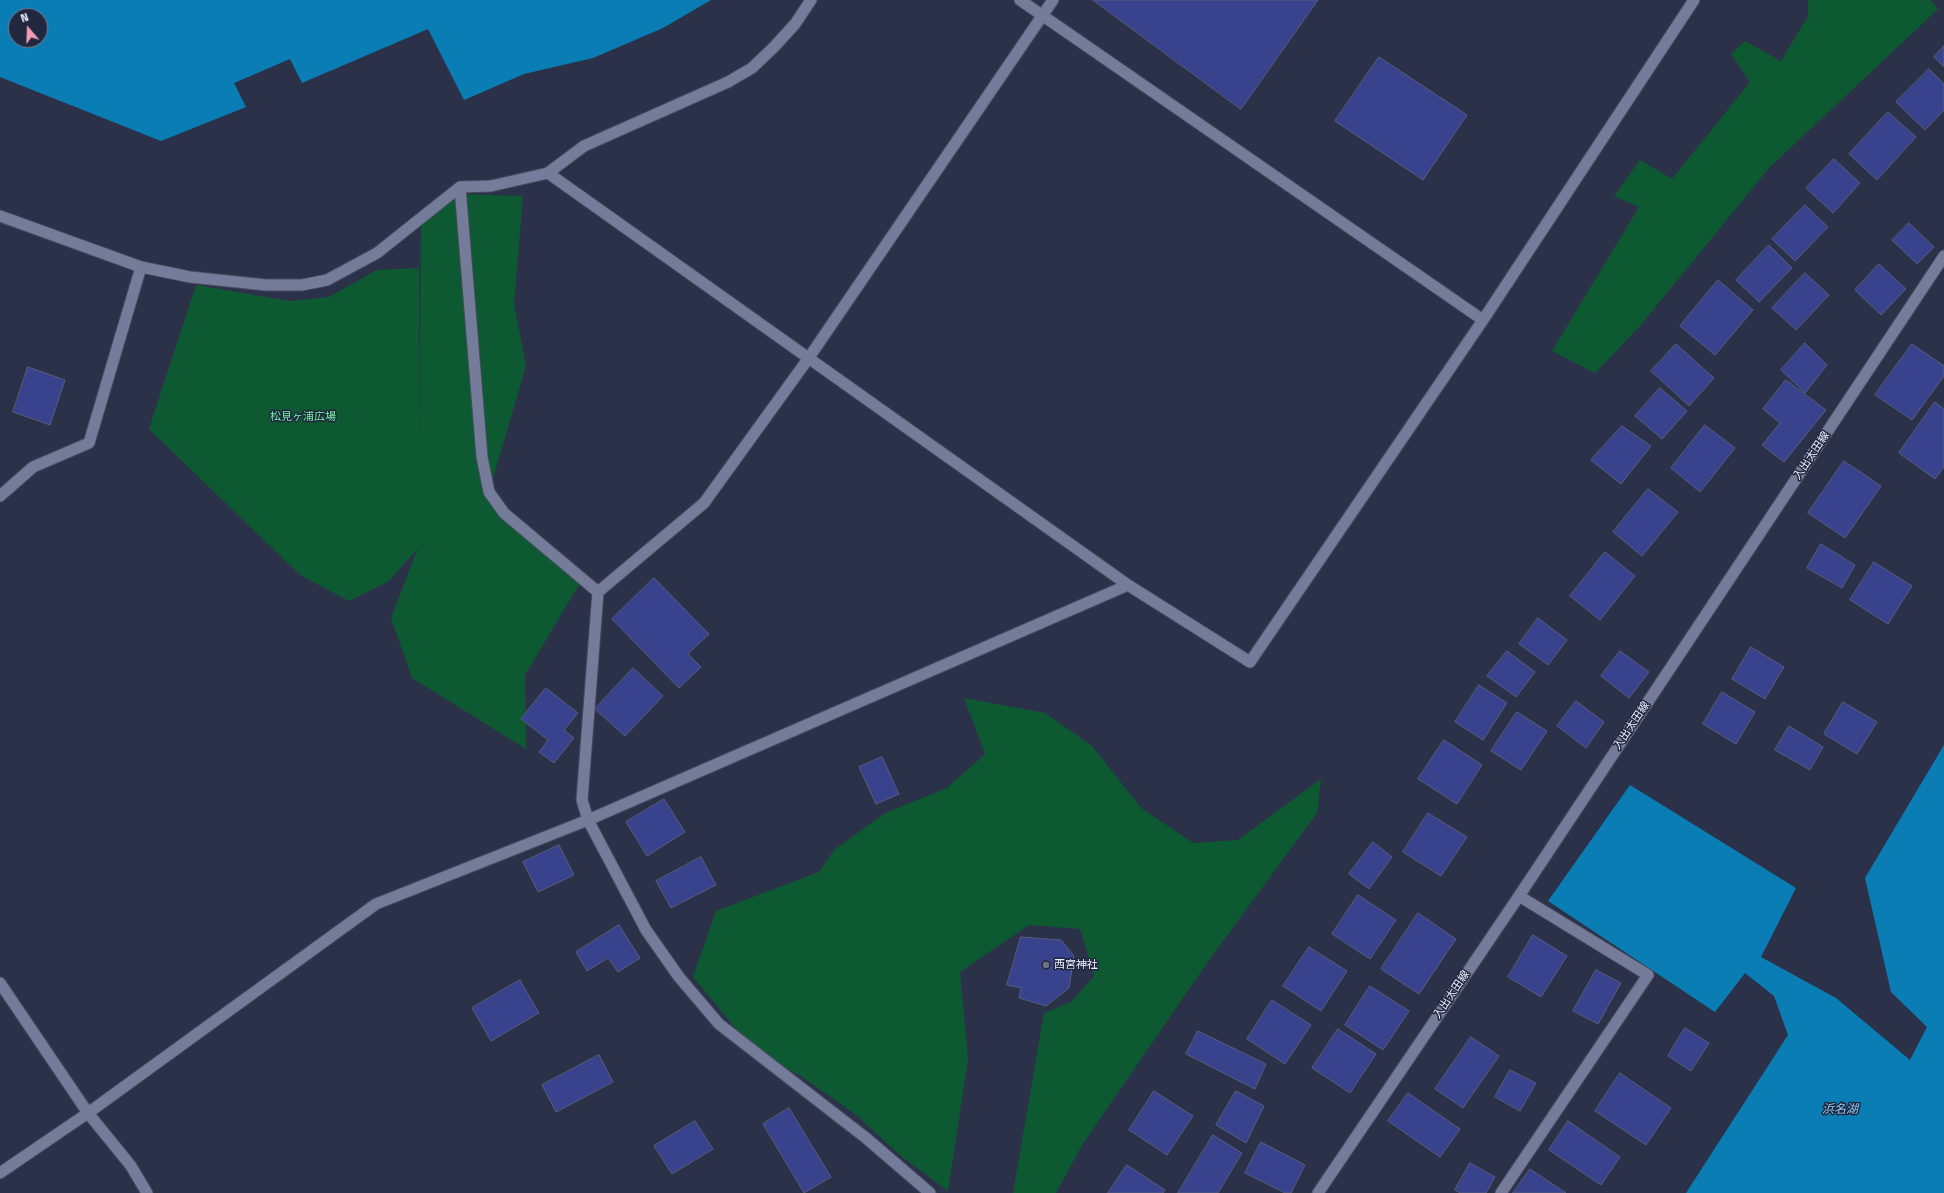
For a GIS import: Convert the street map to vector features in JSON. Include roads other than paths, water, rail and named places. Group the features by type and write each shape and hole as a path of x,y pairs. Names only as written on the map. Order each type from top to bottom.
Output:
{"street":[{"path":"0,216 141,267 190,278 266,285 302,285 327,280 377,253 460,187 491,186 548,173 584,146 728,82 752,68 774,47 795,24 811,0"},
{"path":"1020,0 1483,320"},
{"path":"930,1193 866,1138 719,1024 679,977 646,930 588,820 582,800 598,592 704,503 808,359 1053,0"},
{"path":"548,173 1128,585 1250,662 1483,320 1694,0"},
{"path":"460,187 482,457 489,492 504,513 598,592"},
{"name":"入出太田線","path":"1318,1193 1519,896 1944,256"},
{"path":"0,496 33,467 90,443 141,267"},
{"path":"0,1173 88,1113 376,904 588,820 1128,585"},
{"path":"1501,1193 1648,975 1519,896"},
{"path":"0,983 88,1113 131,1166 147,1193"}],"water":[{"path":"0,0 711,0 663,28 593,58 524,74 464,100 428,29 302,83 290,59 234,83 246,107 161,141 0,77"},
{"name":"浜名湖","path":"1944,745 1944,1193 1686,1193 1788,1035 1774,996 1745,973 1715,1012 1548,901 1630,785 1796,888 1761,957 1836,998 1910,1060 1927,1027 1891,992 1865,878"}],"place":[{"name":"西宮神社","path":"1046,965"}],"park label":[{"name":"松見ヶ浦広場","path":"303,417"}]}
